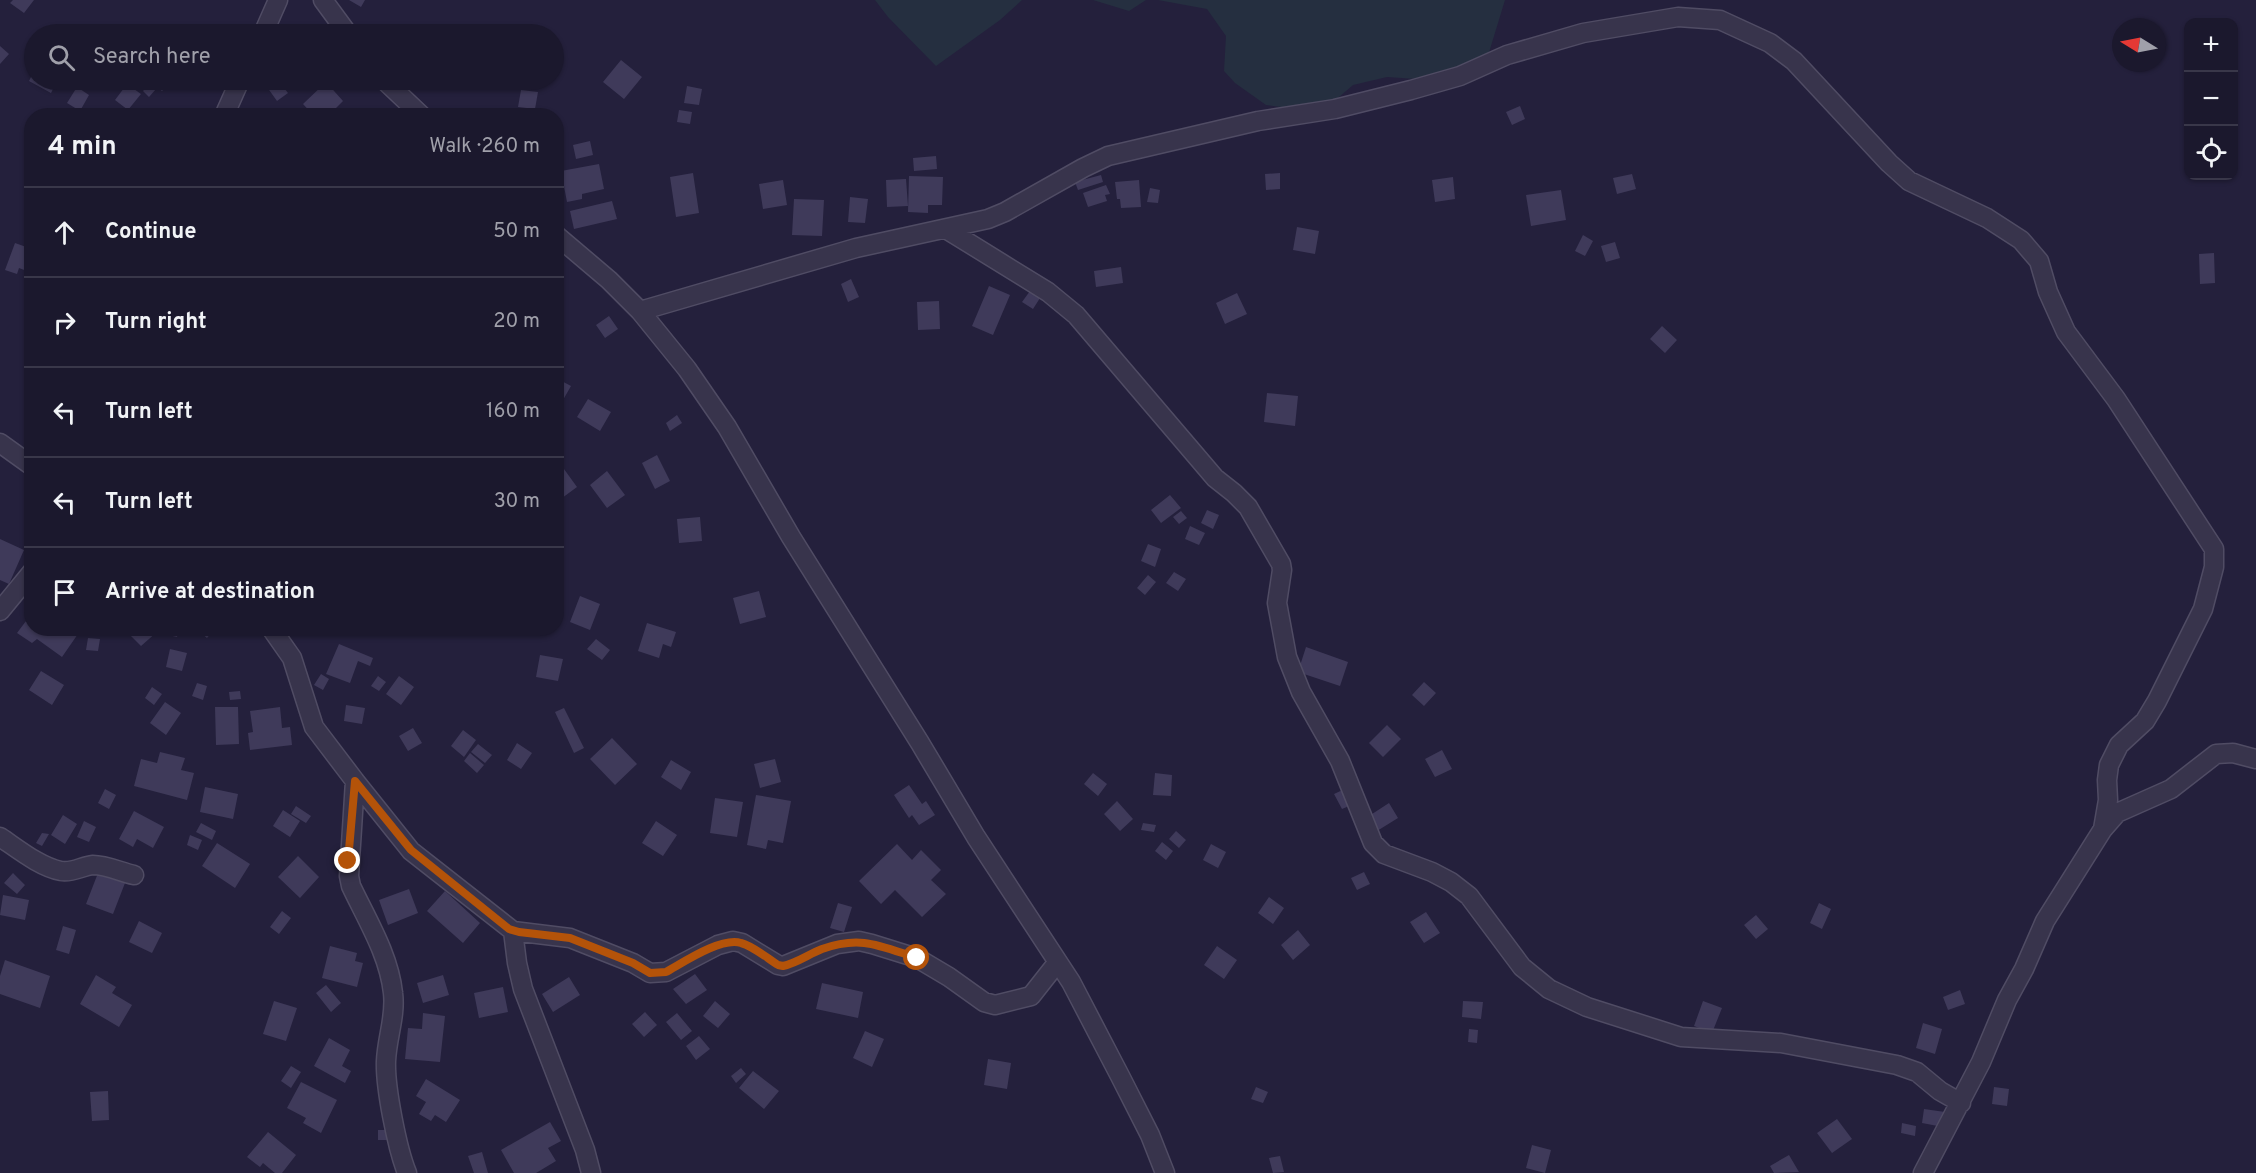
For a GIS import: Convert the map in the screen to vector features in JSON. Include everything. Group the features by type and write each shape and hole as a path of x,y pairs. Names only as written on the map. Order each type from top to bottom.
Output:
{"street":[{"path":"267,24 278,0"},
{"path":"323,0 341,24"},
{"path":"640,310 856,248 988,219 1108,156 1258,121 1335,109 1411,90 1460,76 1507,55 1583,33 1678,17 1720,20 1770,43 1794,61 1889,163 1909,181 1987,218 2021,240 2039,261 2048,292 2066,332 2116,399 2214,549 2214,567 2203,609 2145,721 2119,745 2109,765 2108,800 2103,829"},
{"path":"228,108 236,90"},
{"path":"395,90 414,108"},
{"path":"946,229 1048,292 1076,315 1215,478 1248,507 1281,564 1277,603 1287,657 1305,699 1340,761 1377,849 1391,858 1432,872 1451,882 1469,896 1522,967 1549,989 1587,1007 1681,1037 1781,1043 1897,1065 1917,1072 1940,1091 1961,1102"},
{"path":"564,242 640,310 687,369 727,427 976,837 1071,982 1150,1136 1165,1173"},
{"path":"0,442 24,460"},
{"path":"0,611 24,582"},
{"path":"277,636 292,658 314,727 355,781 411,850 513,931 570,938 633,963 650,973 658,974 724,942 742,943 783,966 837,944 859,941 917,958 984,1002 995,1005 1031,996 1057,963"},
{"path":"1923,1173 1961,1102 2045,921 2056,900 2103,829 2117,813 2171,789 2216,754 2233,753 2256,759"},
{"path":"355,781 348,861 349,876 351,886 391,979 394,1008 387,1049 387,1079 400,1150 407,1173"},
{"path":"0,837 38,861 61,871 71,872 83,866 96,865 134,875"},
{"path":"513,931 523,989 585,1150 591,1173"}],"shaded area":[{"path":"875,0 1022,0 1000,20 936,66 888,17"},
{"path":"1093,0 1146,0 1129,11"},
{"path":"1158,0 1505,0 1487,59 1456,75 1416,79 1387,77 1353,85 1331,104 1301,110 1266,105 1235,83 1224,71 1226,36 1207,9"}],"building":[{"path":"13,0 34,0 24,13 10,3"},
{"path":"349,0 365,0 361,7"},
{"path":"0,46 9,54 0,64"},
{"path":"621,60 642,77 624,99 603,82"},
{"path":"687,86 702,89 699,105 684,103"},
{"path":"75,90 82,90 89,95 82,108 75,108 67,103"},
{"path":"122,90 135,90 141,94 130,108 125,108 115,100"},
{"path":"144,90 155,90 149,97"},
{"path":"269,90 286,90 288,93 277,101"},
{"path":"318,90 333,90 343,101 336,108 307,108 303,104"},
{"path":"521,90 538,92 535,108 518,107"},
{"path":"1520,106 1525,119 1512,125 1506,112"},
{"path":"679,110 692,112 690,124 677,122"},
{"path":"590,141 593,155 576,159 573,145"},
{"path":"936,156 937,169 914,171 913,158"},
{"path":"599,164 604,189 582,194 582,199 567,202 564,170"},
{"path":"693,173 699,213 676,217 670,177"},
{"path":"1280,173 1280,189 1266,190 1265,174"},
{"path":"1632,174 1636,189 1617,194 1613,178"},
{"path":"1101,175 1103,182 1078,190 1075,182"},
{"path":"909,176 943,177 942,205 928,205 928,213 908,212"},
{"path":"1453,177 1455,199 1435,202 1432,180"},
{"path":"906,179 908,206 887,207 886,180"},
{"path":"783,180 787,205 763,209 759,184"},
{"path":"1139,180 1141,207 1121,208 1120,199 1117,199 1115,182"},
{"path":"1106,185 1110,194 1105,195 1107,201 1088,207 1083,193"},
{"path":"1150,188 1160,190 1158,203 1147,202"},
{"path":"1561,190 1566,220 1531,226 1526,195"},
{"path":"850,197 868,199 865,223 848,222"},
{"path":"794,199 824,200 822,236 792,235"},
{"path":"612,201 617,219 574,229 570,211"},
{"path":"1297,227 1319,231 1315,254 1293,250"},
{"path":"1583,235 1593,241 1585,256 1575,251"},
{"path":"1615,242 1620,258 1606,262 1601,246"},
{"path":"15,243 24,246 24,270 19,268 17,274 5,270"},
{"path":"2214,253 2215,283 2200,284 2199,254"},
{"path":"1121,267 1123,283 1096,287 1094,271"},
{"path":"851,279 859,297 848,302 841,284"},
{"path":"989,286 1010,295 993,335 972,326"},
{"path":"1030,291 1040,298 1033,309 1022,302"},
{"path":"1237,293 1247,314 1225,324 1216,303"},
{"path":"939,301 940,329 918,330 917,302"},
{"path":"609,316 618,329 605,338 596,325"},
{"path":"1662,326 1677,340 1665,353 1650,339"},
{"path":"564,382 571,386 564,398"},
{"path":"1267,393 1298,396 1295,426 1264,422"},
{"path":"588,399 611,412 600,431 577,417"},
{"path":"677,415 682,423 670,431 666,423"},
{"path":"657,455 670,481 655,489 642,463"},
{"path":"564,469 577,487 564,497"},
{"path":"607,471 625,495 607,508 590,485"},
{"path":"1170,495 1181,508 1161,523 1151,510"},
{"path":"1207,510 1219,515 1213,529 1201,523"},
{"path":"1181,511 1187,518 1179,524 1173,517"},
{"path":"700,517 702,541 679,543 677,519"},
{"path":"1190,526 1205,533 1199,545 1185,539"},
{"path":"0,539 24,550 9,584 0,580"},
{"path":"1148,544 1161,549 1155,567 1141,561"},
{"path":"1174,572 1186,579 1178,591 1166,583"},
{"path":"1148,575 1156,582 1145,595 1137,588"},
{"path":"759,591 766,617 740,624 733,598"},
{"path":"580,596 600,604 590,630 570,622"},
{"path":"647,623 676,632 671,647 663,644 659,658 638,651"},
{"path":"24,624 24,636 77,636 62,657 37,639 32,643 17,633"},
{"path":"131,636 152,636 141,646"},
{"path":"88,638 100,639 98,651 86,650"},
{"path":"596,639 610,650 602,660 587,649"},
{"path":"339,644 373,658 370,666 358,661 350,683 326,674"},
{"path":"1306,647 1348,662 1340,686 1298,672"},
{"path":"170,649 187,653 182,671 166,667"},
{"path":"540,655 563,659 558,681 536,677"},
{"path":"41,671 64,685 52,705 29,690"},
{"path":"321,674 329,679 323,690 314,685"},
{"path":"378,676 386,682 379,691 371,686"},
{"path":"399,676 414,687 401,705 386,694"},
{"path":"1424,682 1436,693 1424,706 1412,695"},
{"path":"197,683 207,686 203,700 192,696"},
{"path":"152,687 162,694 154,705 145,698"},
{"path":"240,691 241,699 230,700 229,692"},
{"path":"165,702 181,713 166,735 150,723"},
{"path":"346,705 365,708 362,724 344,721"},
{"path":"215,707 238,707 239,744 216,745"},
{"path":"280,707 282,728 290,727 292,745 250,750 248,733 253,732 250,711"},
{"path":"564,708 584,748 574,753 555,712"},
{"path":"1387,725 1401,739 1383,757 1369,743"},
{"path":"413,728 422,743 408,751 399,736"},
{"path":"463,730 476,740 464,757 451,746"},
{"path":"612,738 637,764 615,785 590,759"},
{"path":"517,743 532,753 521,769 507,760"},
{"path":"478,744 492,755 485,763 471,752"},
{"path":"1442,750 1452,769 1435,777 1425,759"},
{"path":"160,752 185,758 181,770 194,773 187,800 134,786 141,759 157,763"},
{"path":"470,753 484,765 477,773 464,761"},
{"path":"775,759 781,782 760,788 754,764"},
{"path":"671,760 691,772 681,790 661,777"},
{"path":"1093,773 1107,784 1098,796 1084,784"},
{"path":"1155,773 1172,775 1171,796 1153,795"},
{"path":"909,785 922,804 926,801 935,815 919,825 912,815 909,818 894,795"},
{"path":"205,787 238,794 233,819 200,812"},
{"path":"1349,787 1356,803 1342,809 1334,794"},
{"path":"105,789 116,795 109,809 98,803"},
{"path":"756,795 791,801 783,843 768,840 766,849 747,845"},
{"path":"715,798 743,802 737,837 710,833"},
{"path":"1117,801 1133,819 1120,831 1104,814"},
{"path":"1389,803 1398,818 1377,831 1369,816"},
{"path":"296,806 311,816 306,823 291,814"},
{"path":"283,810 300,821 290,837 273,826"},
{"path":"134,811 164,827 153,848 137,839 133,847 119,839"},
{"path":"63,815 77,824 65,844 51,835"},
{"path":"84,821 96,827 89,842 77,837"},
{"path":"656,821 677,835 663,856 642,843"},
{"path":"201,823 216,831 212,840 196,832"},
{"path":"1143,823 1156,825 1154,832 1141,830"},
{"path":"1176,831 1186,840 1179,848 1169,839"},
{"path":"42,833 49,834 42,846 36,843"},
{"path":"190,835 202,840 198,850 187,845"},
{"path":"1162,842 1173,851 1166,860 1155,851"},
{"path":"217,843 250,864 235,888 202,866"},
{"path":"897,844 912,860 921,850 941,870 931,880 946,894 922,917 895,890 881,904 859,881"},
{"path":"1211,844 1226,852 1218,868 1203,860"},
{"path":"298,856 319,877 300,898 278,877"},
{"path":"1364,872 1370,884 1357,890 1351,878"},
{"path":"13,873 25,885 17,894 4,883"},
{"path":"98,873 125,883 113,914 86,904"},
{"path":"409,889 418,913 388,925 379,900"},
{"path":"445,891 480,923 463,943 427,911"},
{"path":"3,895 29,900 25,920 0,915"},
{"path":"1269,897 1284,908 1273,924 1258,913"},
{"path":"838,903 852,907 844,932 830,928"},
{"path":"1819,903 1831,909 1822,929 1810,923"},
{"path":"282,911 291,918 279,934 270,927"},
{"path":"1426,912 1440,933 1424,943 1410,922"},
{"path":"1756,915 1768,929 1756,939 1744,925"},
{"path":"139,921 162,933 152,953 129,942"},
{"path":"63,926 76,930 69,954 56,950"},
{"path":"1298,930 1310,945 1293,960 1281,945"},
{"path":"330,946 357,953 355,961 363,963 357,987 322,978"},
{"path":"1217,946 1237,960 1224,979 1204,965"},
{"path":"5,960 50,976 40,1008 0,994 0,976"},
{"path":"695,974 707,990 686,1004 673,989"},
{"path":"96,975 116,987 112,993 132,1005 119,1027 80,1004"},
{"path":"443,975 449,995 423,1003 417,983"},
{"path":"569,977 580,995 553,1012 542,994"},
{"path":"822,983 863,992 858,1018 816,1009"},
{"path":"326,985 341,1003 331,1012 316,993"},
{"path":"503,987 508,1012 479,1018 474,993"},
{"path":"1960,990 1965,1004 1948,1010 1943,997"},
{"path":"274,1001 297,1008 286,1041 263,1034"},
{"path":"715,1001 730,1014 718,1028 703,1016"},
{"path":"1463,1001 1483,1002 1481,1019 1462,1017"},
{"path":"1703,1001 1722,1008 1712,1033 1694,1026"},
{"path":"645,1012 657,1025 644,1037 632,1024"},
{"path":"423,1013 445,1016 440,1062 405,1059 408,1028 422,1029"},
{"path":"677,1013 692,1031 681,1040 666,1022"},
{"path":"1923,1023 1942,1029 1935,1054 1916,1048"},
{"path":"1469,1029 1478,1030 1477,1043 1468,1042"},
{"path":"865,1031 884,1039 872,1067 853,1058"},
{"path":"699,1036 710,1049 696,1060 686,1046"},
{"path":"329,1038 350,1050 342,1066 351,1071 345,1083 314,1066"},
{"path":"988,1059 1011,1063 1007,1089 984,1085"},
{"path":"291,1066 301,1072 291,1088 281,1081"},
{"path":"741,1068 746,1074 736,1083 731,1076"},
{"path":"753,1071 779,1091 764,1109 739,1088"},
{"path":"426,1079 460,1100 446,1122 435,1115 431,1121 419,1114 426,1102 416,1096"},
{"path":"301,1082 337,1100 321,1133 303,1123 306,1118 287,1108"},
{"path":"1256,1087 1268,1092 1263,1103 1251,1099"},
{"path":"1994,1087 2009,1089 2007,1106 1992,1104"},
{"path":"108,1091 109,1120 92,1121 90,1092"},
{"path":"1924,1109 1945,1112 1943,1127 1922,1123"},
{"path":"1837,1119 1852,1139 1832,1153 1817,1133"},
{"path":"550,1122 561,1141 548,1148 556,1161 536,1173 514,1173 501,1150"},
{"path":"1902,1123 1916,1126 1915,1136 1901,1133"},
{"path":"378,1130 390,1130 389,1140 378,1140"},
{"path":"268,1132 296,1155 282,1173 275,1173 263,1163 260,1167 247,1157"},
{"path":"1532,1145 1551,1150 1545,1173 1526,1168"},
{"path":"482,1152 488,1173 474,1173 468,1156"},
{"path":"1789,1155 1799,1172 1774,1173 1770,1166"},
{"path":"1280,1156 1284,1172 1273,1173 1269,1158"}],"route":[{"path":"348,861 355,781 411,850 513,931 570,938 633,963 650,973 658,974 724,942 733,941 742,943 783,966 837,944 859,941 917,958"}]}
